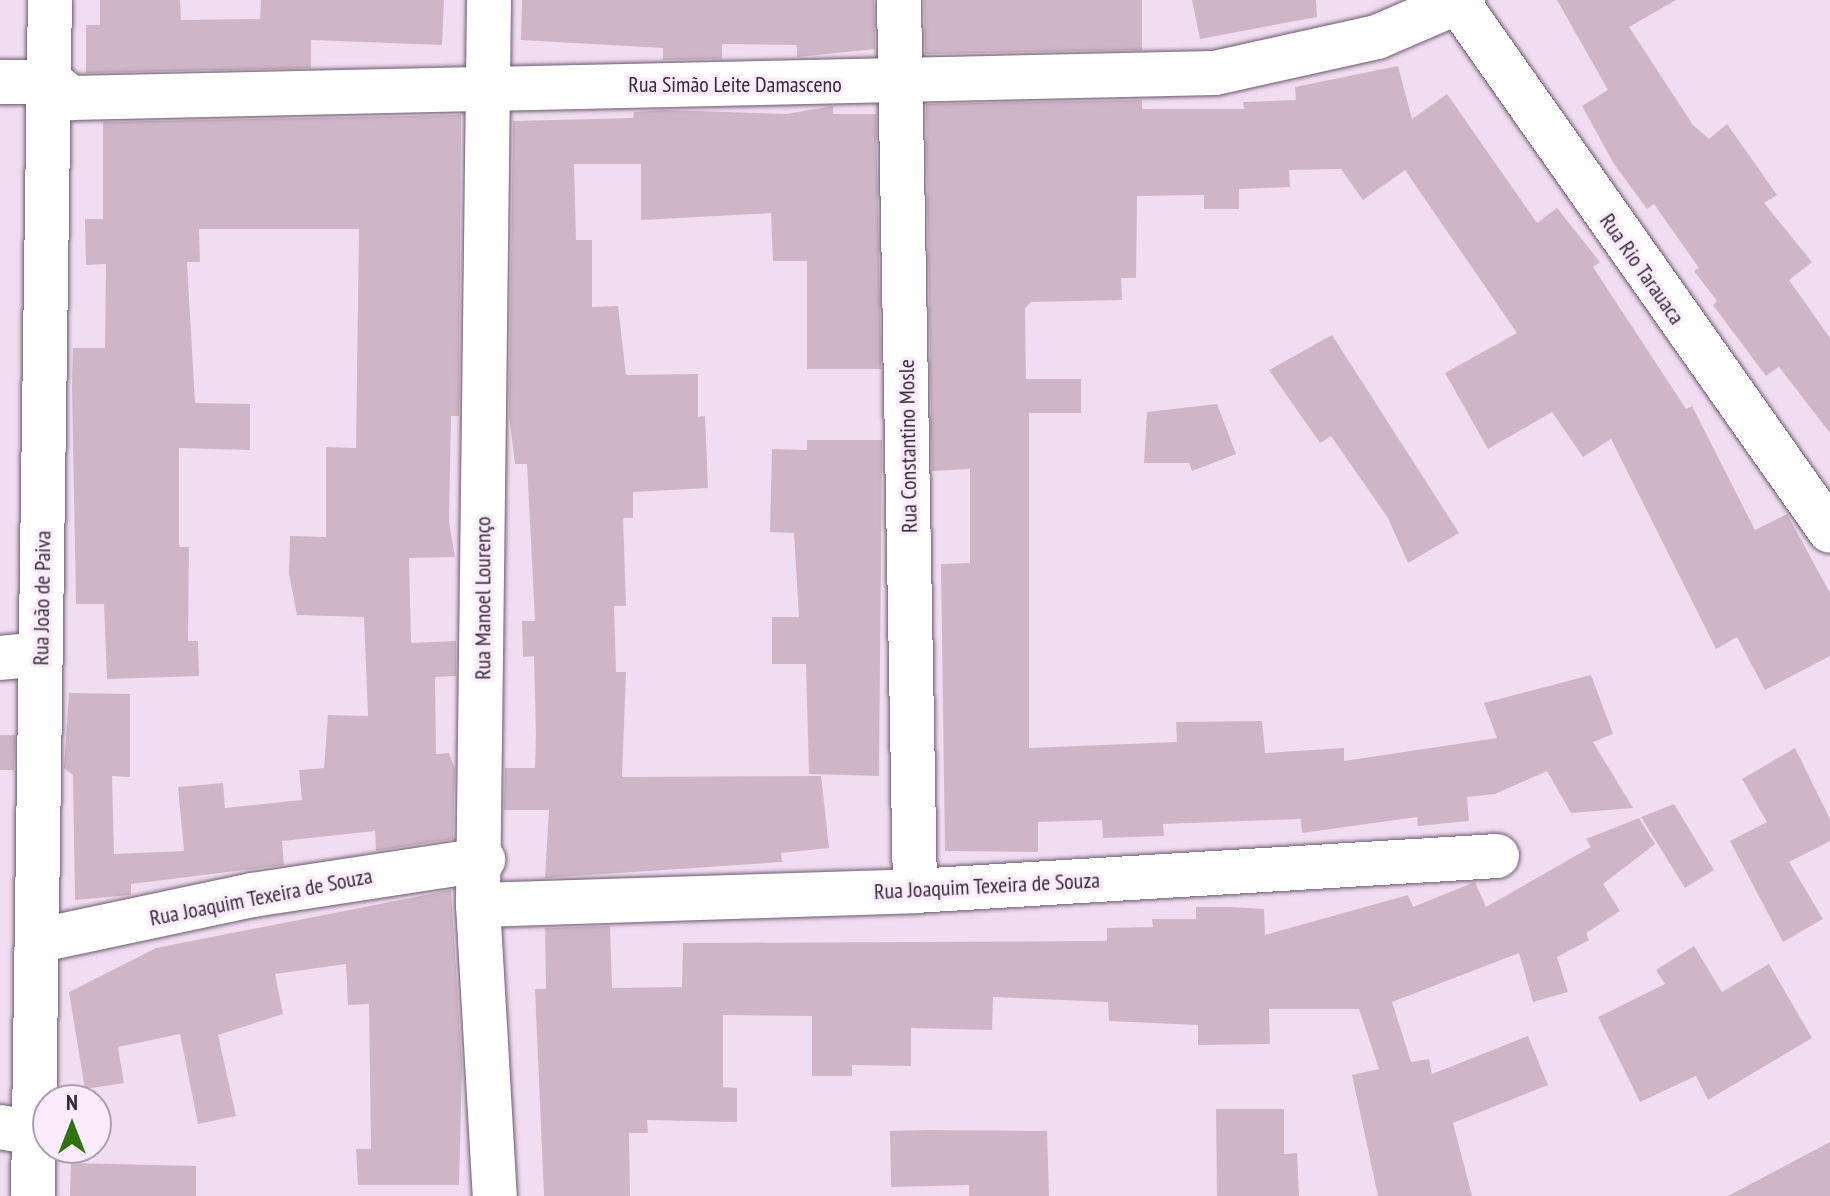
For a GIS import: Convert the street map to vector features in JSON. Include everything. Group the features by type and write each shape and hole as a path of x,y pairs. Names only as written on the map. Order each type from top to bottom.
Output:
{"street":[{"name":"Rua João de Paiva","path":"33,1196 17,1130 41,940 20,656 51,82 50,0"},
{"name":"Rua Manoel Lourenço","path":"489,0 485,87 483,860 478,905 495,1196"},
{"name":"Rua Constantino Mosle","path":"899,0 915,891"},
{"name":"Rua Simão Leite Damasceno","path":"0,82 51,82 71,98 485,87 902,84 1215,73 1377,37 1461,2"},
{"name":"Rua Rio Tarauaca","path":"1461,2 1830,531"},
{"name":"Rua Joaquim Texeira de Souza","path":"478,905 915,891 1497,856"},
{"name":"Rua Joaquim Texeira de Souza","path":"41,940 284,890 483,860"}],"building":[{"path":"100,0 180,0 181,20 260,19 261,0 444,0 442,45 311,40 311,68 86,73 86,25 100,25"},
{"path":"522,0 874,0 875,49 797,57 797,45 722,44 722,59 663,60 663,48 521,40"},
{"path":"924,0 1142,0 1142,50 925,54"},
{"path":"1192,0 1316,0 1317,17 1200,39"},
{"path":"1557,0 1676,0 1629,27 1693,125 1709,139 1727,124 1777,195 1764,203 1812,262 1789,280 1830,338 1830,433 1779,367 1766,376 1713,305 1717,301 1694,271 1699,268 1654,204 1647,209 1614,164 1582,106 1608,90"},
{"path":"1398,66 1412,119 1447,94 1537,223 1557,208 1600,262 1593,267 1686,409 1692,406 1755,530 1787,514 1830,593 1830,656 1765,690 1737,637 1716,649 1611,439 1583,457 1552,412 1488,449 1445,373 1517,333 1405,170 1363,200 1341,169 1289,170 1290,187 1239,189 1239,209 1204,209 1204,195 1137,196 1136,278 1121,278 1122,300 1031,302 1025,308 1026,379 1081,379 1081,413 1029,413 1029,748 1177,742 1176,722 1262,721 1265,753 1344,748 1344,761 1497,738 1484,703 1591,675 1613,734 1593,742 1633,808 1571,813 1547,771 1495,794 1467,797 1469,821 1418,826 1417,817 1302,833 1301,819 1163,824 1164,836 1103,838 1102,820 1038,822 1038,852 945,851 941,564 970,563 970,469 932,471 926,104 1142,100 1142,109 1244,109 1243,102 1296,100 1295,87"},
{"path":"833,106 833,114 876,114 881,369 807,369 807,261 773,261 771,213 641,220 641,164 574,164 576,240 592,240 592,307 618,306 626,375 698,374 698,417 705,416 708,488 633,492 633,518 623,518 626,606 614,606 616,672 626,672 622,777 821,776 829,848 781,853 782,862 545,878 549,810 504,810 505,768 535,768 536,735 534,656 523,657 522,621 535,621 527,464 515,464 509,414 513,121 633,118 634,112 665,110 786,114"},
{"path":"461,115 459,416 451,416 449,522 455,557 409,558 411,643 456,641 456,676 435,677 436,754 449,753 455,769 453,839 376,851 375,831 282,841 284,865 131,884 131,895 75,900 73,775 64,768 69,693 130,694 130,777 112,776 114,854 184,851 178,787 223,783 225,808 302,800 299,770 324,768 328,715 368,716 364,617 297,615 289,574 290,536 326,537 326,447 356,448 359,229 199,229 200,262 187,262 195,403 250,404 250,450 179,448 179,547 189,547 188,641 198,641 199,676 107,679 104,604 76,604 72,386 73,348 105,348 106,264 86,265 85,219 103,219 103,122"},
{"path":"1332,335 1459,533 1408,563 1388,518 1331,436 1320,443 1269,370"},
{"path":"1217,404 1236,454 1192,471 1189,463 1144,463 1147,412"},
{"path":"807,440 882,440 879,776 809,774 806,664 772,664 772,617 799,617 794,533 770,532 772,449 807,450"},
{"path":"0,735 15,735 14,770 0,770"},
{"path":"1795,748 1830,819 1830,841 1789,862 1823,919 1783,942 1730,841 1767,822 1742,779"},
{"path":"1674,804 1714,870 1685,888 1641,817"},
{"path":"1639,818 1655,844 1603,884 1620,911 1586,933 1589,940 1557,957 1568,992 1533,1002 1519,953 1392,1002 1411,1062 1429,1059 1432,1074 1528,1036 1548,1085 1453,1123 1472,1196 1378,1196 1352,1075 1379,1069 1359,1009 1269,1009 1270,1044 1198,1045 1198,1025 1109,1021 1108,1002 993,997 992,1030 911,1028 911,1066 852,1065 852,1076 812,1076 812,1016 723,1015 723,1087 737,1088 737,1122 647,1120 648,1133 629,1133 630,1196 544,1196 535,989 546,989 545,928 610,926 612,988 682,987 683,943 1107,941 1107,928 1153,927 1152,919 1196,919 1196,907 1264,909 1265,935 1408,895 1413,907 1475,882 1486,907 1591,847 1586,839"},
{"path":"451,890 462,1066 459,1185 358,1185 356,1149 371,1149 369,1004 348,1005 346,964 275,974 283,1014 218,1035 236,1116 198,1124 180,1034 118,1047 124,1083 84,1084 69,992 156,948"},
{"path":"1694,946 1722,992 1769,964 1812,1038 1708,1100 1696,1076 1640,1102 1598,1017 1665,984 1656,970"},
{"path":"1216,1109 1284,1109 1284,1154 1297,1153 1299,1196 1217,1196"},
{"path":"890,1131 1047,1131 1049,1196 969,1196 969,1185 891,1187"},
{"path":"1830,1142 1830,1196 1728,1196"},
{"path":"71,1164 196,1166 196,1196 70,1196"}]}
